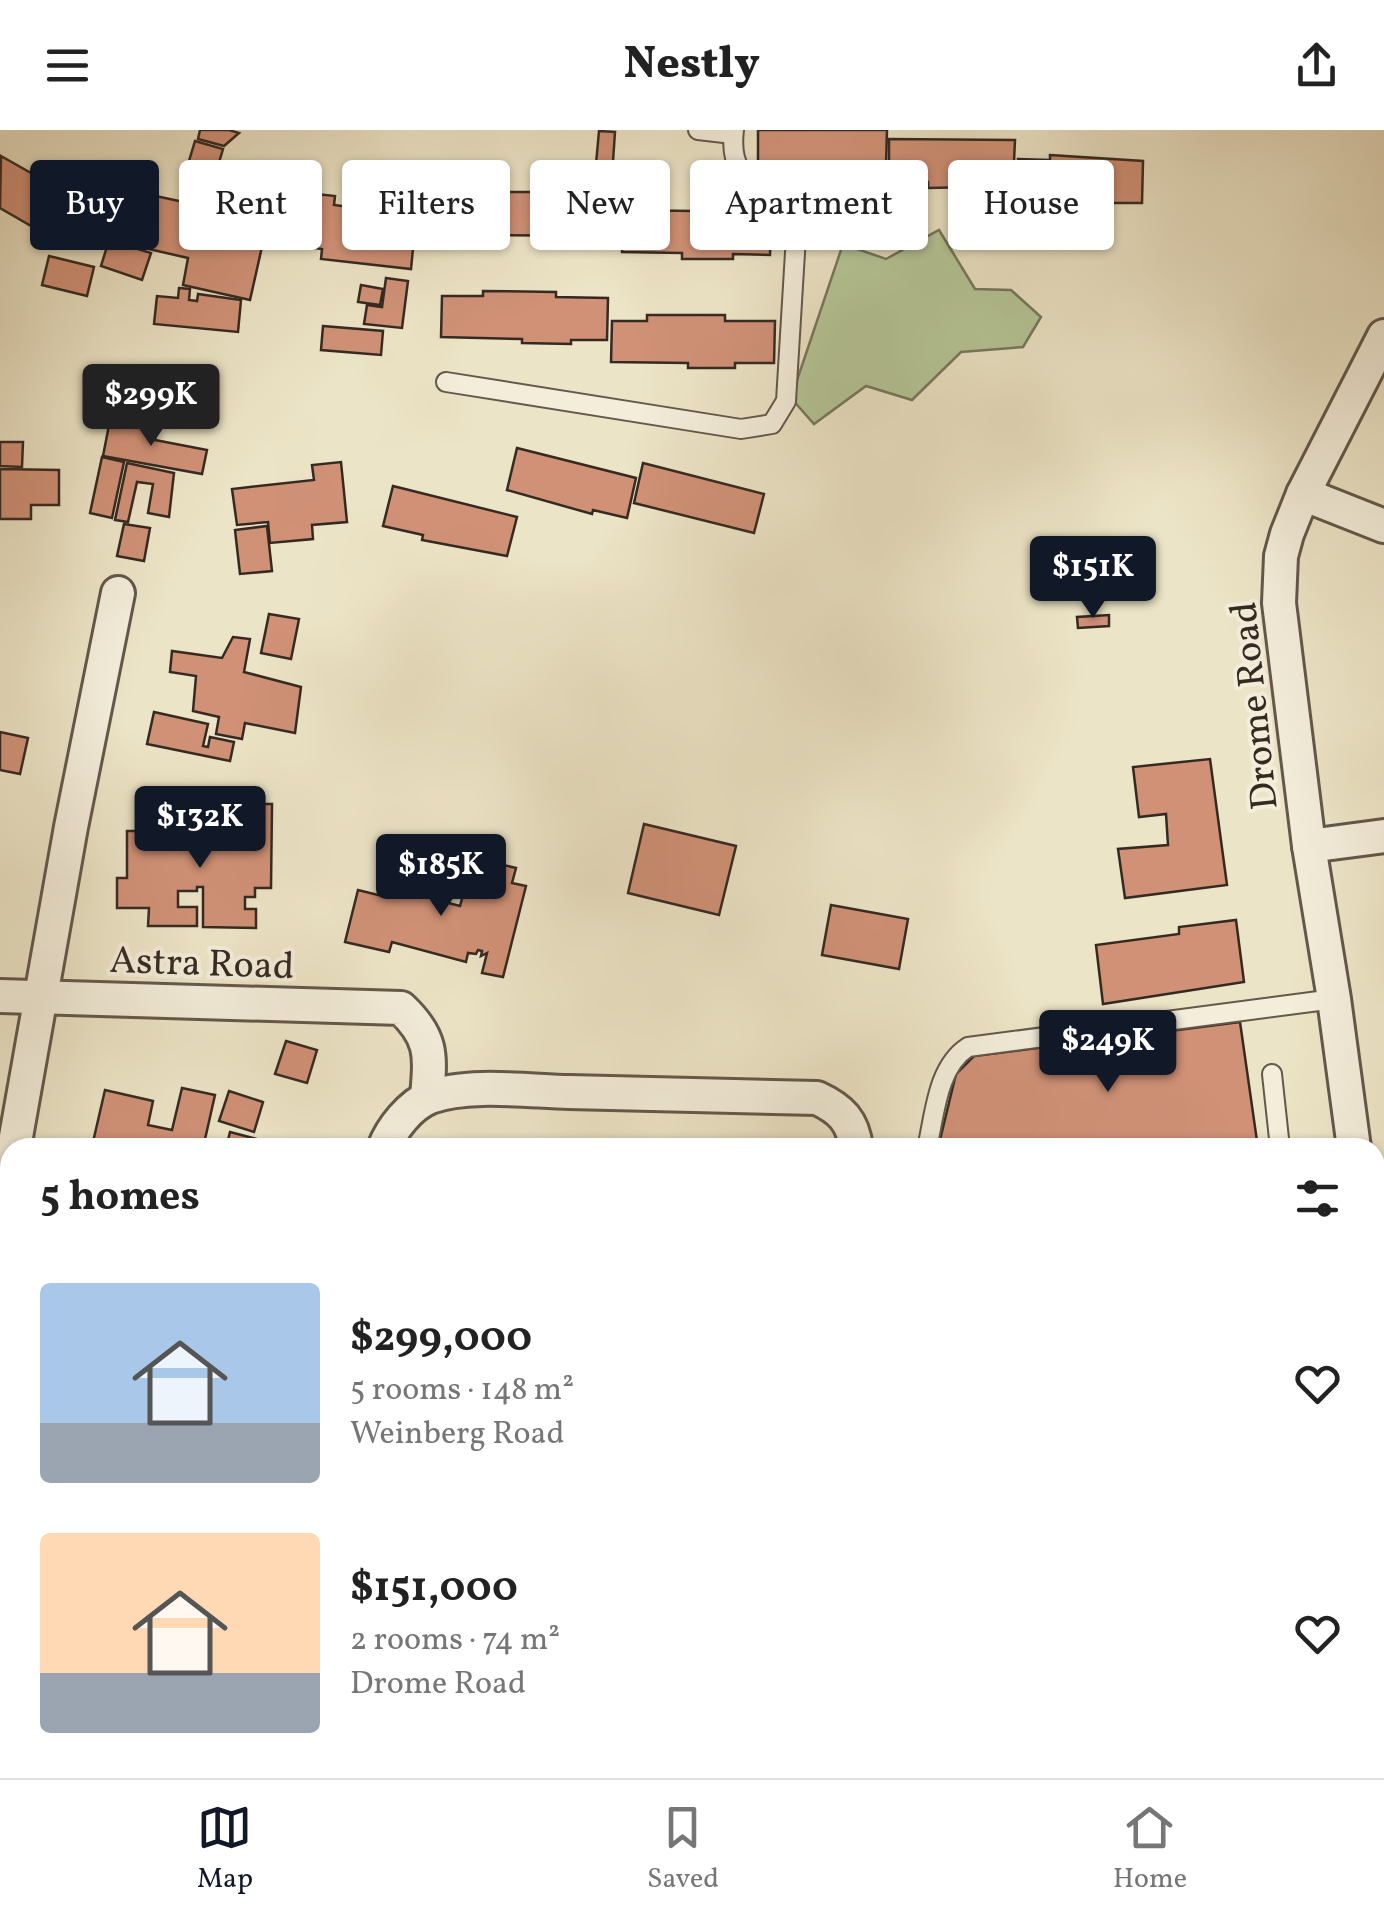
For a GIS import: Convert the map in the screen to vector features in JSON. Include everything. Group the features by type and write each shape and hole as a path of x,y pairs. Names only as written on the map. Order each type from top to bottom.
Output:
{"street":[{"name":"Drome Road","path":"1353,1138 1309,846 1279,604 1281,556 1303,494 1384,336"},
{"path":"1303,494 1384,526"},
{"path":"16,1138 39,997 118,593"},
{"path":"1309,846 1384,836"},
{"name":"Astra Road","path":"0,996 402,1008 427,1040 430,1060 426,1098"},
{"path":"388,1138 408,1112 426,1098 454,1092 533,1091 817,1098 836,1106 853,1128 854,1138"}],"lane":[{"path":"446,382 741,429 772,424 786,400 796,236 788,207 748,182 737,169 733,132 698,130"},
{"path":"929,1138 946,1071 956,1055 968,1047 1334,999"},
{"path":"1272,1074 1279,1138"}],"green space":[{"path":"939,230 975,289 1011,290 1041,317 1023,347 961,352 912,400 866,386 814,424 791,398 841,250 860,250 886,259 902,250 928,250 928,236"}],"building":[{"path":"200,130 239,133 224,146 198,139"},
{"path":"758,130 887,130 886,160 758,160"},
{"path":"599,131 615,132 613,160 596,160"},
{"path":"889,139 1015,140 1014,160 948,160 948,188 928,188 928,160 889,160"},
{"path":"195,141 223,149 220,160 189,160"},
{"path":"1050,155 1143,161 1142,203 1114,203 1114,160 1050,160"},
{"path":"1,156 30,172 30,225 0,208"},
{"path":"510,192 530,192 530,235 510,235"},
{"path":"322,195 335,196 334,205 342,206 342,250 413,250 411,269 321,259"},
{"path":"159,197 179,201 179,250 261,250 250,300 183,285 188,258 153,250 159,250"},
{"path":"670,211 690,211 690,250 770,250 770,255 733,254 733,259 682,259 682,253 622,252 670,250"},
{"path":"106,250 151,253 142,280 101,266"},
{"path":"49,256 94,267 87,296 42,285"},
{"path":"386,278 408,281 402,328 364,324 367,305 382,307"},
{"path":"361,285 383,289 380,305 358,302"},
{"path":"179,288 190,289 189,300 197,301 198,294 241,300 238,332 154,324 157,296 178,298"},
{"path":"483,291 556,292 556,297 608,298 607,340 571,340 571,344 441,337 442,296 483,296"},
{"path":"647,315 725,315 725,321 775,321 774,363 688,368 688,363 611,362 612,321 647,321"},
{"path":"323,326 383,331 381,355 321,350"},
{"path":"110,420 157,429 155,440 207,450 202,474 103,456"},
{"path":"0,442 23,442 22,467 0,466"},
{"path":"517,448 636,478 627,518 593,510 592,514 507,490"},
{"path":"102,457 124,462 112,518 90,513"},
{"path":"341,462 347,522 312,525 313,539 270,543 268,522 237,525 232,489 314,480 312,465"},
{"path":"127,463 174,473 169,517 148,513 153,484 137,482 128,522 115,520"},
{"path":"643,463 764,494 754,533 634,503"},
{"path":"0,469 59,470 59,505 31,505 31,519 0,519"},
{"path":"393,486 517,517 507,556 422,540 423,535 383,526"},
{"path":"124,524 150,528 144,561 117,556"},
{"path":"267,526 272,571 240,574 235,530"},
{"path":"269,614 299,619 291,659 261,653"},
{"path":"1109,615 1109,626 1078,628 1077,617"},
{"path":"233,637 250,639 244,672 301,687 295,733 245,723 242,739 216,734 219,717 193,711 196,676 170,672 172,651 222,658"},
{"path":"154,712 208,724 203,746 208,747 210,737 234,742 230,761 147,744"},
{"path":"0,732 28,738 20,774 0,770"},
{"path":"1210,759 1227,885 1125,898 1118,849 1168,845 1166,814 1139,817 1133,767"},
{"path":"246,804 272,804 271,888 255,888 255,897 245,897 245,909 256,909 256,928 203,927 203,887 197,887 197,891 178,891 178,907 197,907 197,926 148,926 149,908 117,908 117,878 127,878 127,831 246,826"},
{"path":"644,824 736,846 719,915 628,893"},
{"path":"495,863 516,868 512,883 526,886 503,977 482,973 487,953 481,956 482,951 478,950 476,954 468,953 466,962 392,942 389,952 345,942 358,890 382,896 388,869 437,881 433,899 460,906 465,888 487,893"},
{"path":"831,905 908,919 899,969 822,955"},
{"path":"1236,920 1244,982 1103,1004 1096,945 1179,934 1179,927"},
{"path":"1240,1022 1257,1138 940,1138 956,1074 974,1056"},
{"path":"286,1041 317,1050 307,1083 275,1074"},
{"path":"182,1088 215,1095 205,1138 94,1138 105,1090 153,1101 148,1125 172,1130"},
{"path":"229,1091 263,1102 254,1132 219,1121"},
{"path":"230,1132 253,1138 228,1138"}]}
